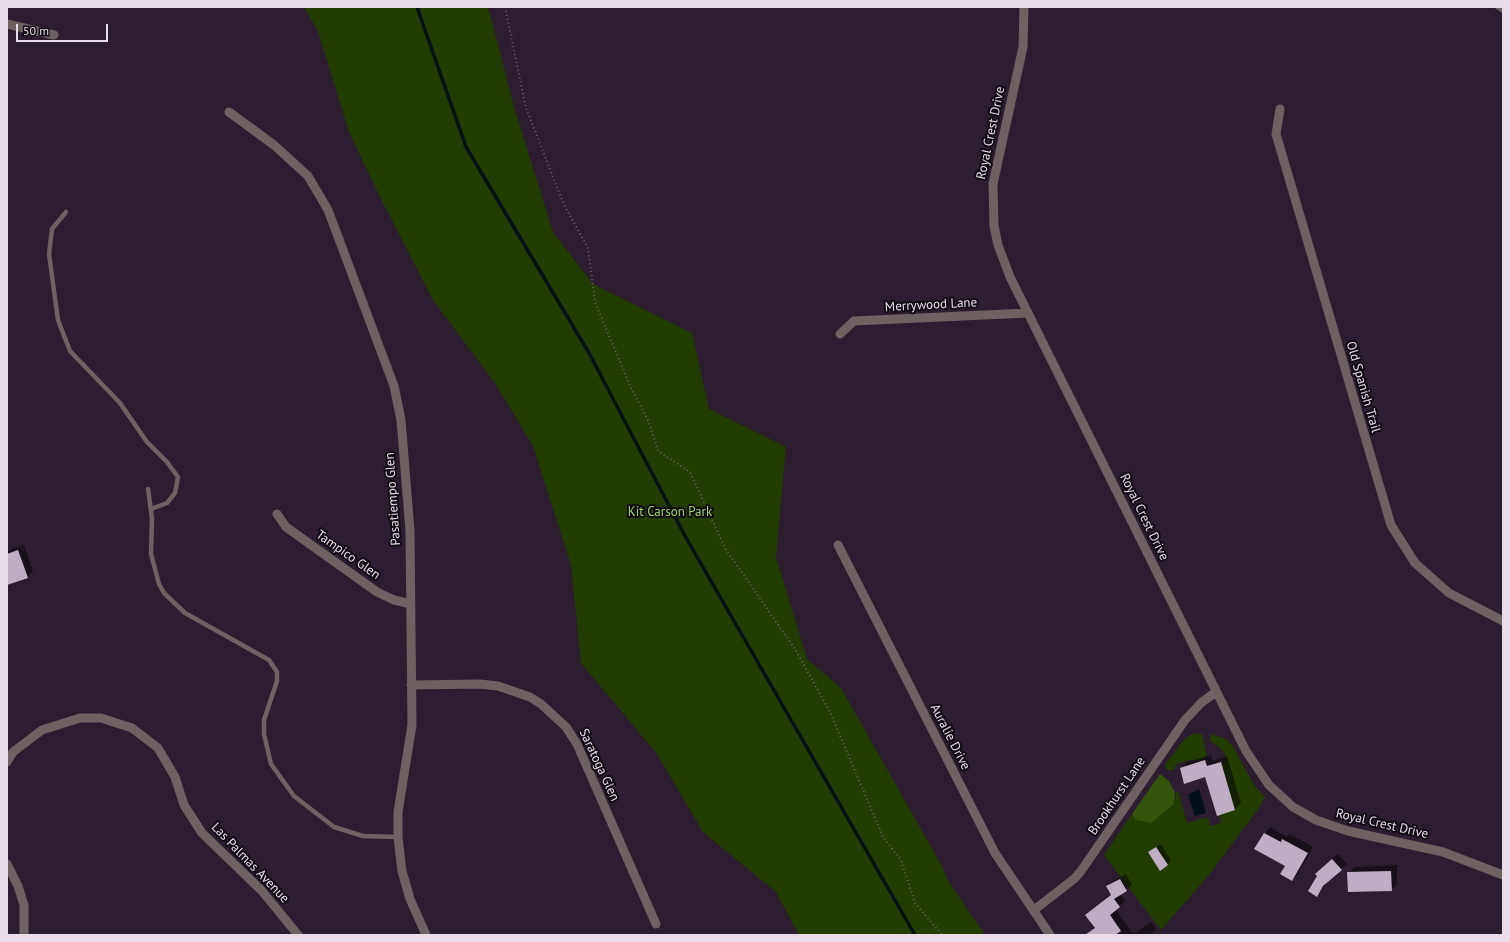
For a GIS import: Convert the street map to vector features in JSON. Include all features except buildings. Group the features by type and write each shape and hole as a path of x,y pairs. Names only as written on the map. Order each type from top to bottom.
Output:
{"street":[{"name":"Royal Crest Drive","path":"1024,7 1023,47 993,184 994,226 998,245 1010,277 1216,692 1259,772 1281,797 1303,813 1328,825 1453,855 1503,875"},
{"path":"7,24 54,35"},
{"name":"Old Spanish Trail","path":"1280,109 1276,134 1390,525 1415,563 1449,593 1503,621"},
{"name":"Pasatiempo Glen","path":"229,112 274,145 308,176 328,210 394,386 401,420 409,523 411,604 412,725 398,812 398,837 402,872 410,899 426,935"},
{"name":"Merrywood Lane","path":"840,334 854,321 1028,313"},
{"name":"Tampico Glen","path":"277,514 286,527 377,592 394,600 411,604"},
{"name":"Auralie Drive","path":"838,545 995,853 1050,935"},
{"name":"Saratoga Glen","path":"411,686 480,684 498,686 530,697 541,704 566,727 577,744 656,924"},
{"name":"Brookhurst Lane","path":"1034,910 1074,879 1081,871 1184,720 1202,702 1216,692"},
{"name":"Las Palmas Avenue","path":"7,762 13,752 42,730 80,718 101,718 132,728 158,748 175,777 184,806 202,833 262,891 298,935"},
{"path":"7,864 18,886 24,905 24,935"}],"lane":[{"path":"1497,7 1503,10"},
{"path":"66,212 52,229 49,254 58,320 70,351 120,403 147,442 167,462 178,477 175,493 167,503 151,509"},
{"path":"148,489 151,509 152,554 159,584 164,593 185,613 269,660 277,672 277,681 264,720 264,734 272,764 294,796 334,827 363,836 398,837"}],"path":[{"path":"505,7 526,108 564,205 588,248 595,302 631,388 648,420 658,450 690,472 725,548 795,649 830,712 883,837 901,860 915,903 942,935"}],"green space":[{"name":"Kit Carson Park","path":"304,7 487,7 514,107 553,232 593,284 692,333 709,409 786,447 776,557 807,659 841,688 943,868 947,879 985,935 799,935 776,892 703,832 657,754 581,663 571,565 533,446 495,383 433,300 379,195 349,132 318,31"},
{"path":"1194,733 1202,734 1207,756 1201,760 1190,760 1176,764 1174,770 1167,770 1165,765 1178,747 1185,739"},
{"path":"1211,734 1224,738 1232,745 1254,785 1265,797 1259,808 1208,876 1161,930 1104,855 1132,814 1132,816 1176,799 1175,793 1178,791 1187,823 1208,817 1210,825 1213,826 1221,822 1219,814 1220,763 1227,761 1227,759 1221,749 1210,741"},
{"path":"1160,774 1169,781 1175,793 1174,804 1151,823 1136,820 1132,814"}],"shaded area":[{"path":"1199,789 1206,813 1195,816 1188,795"}],"waterway":[{"path":"417,7 466,147 589,353 685,536 915,935"}]}
